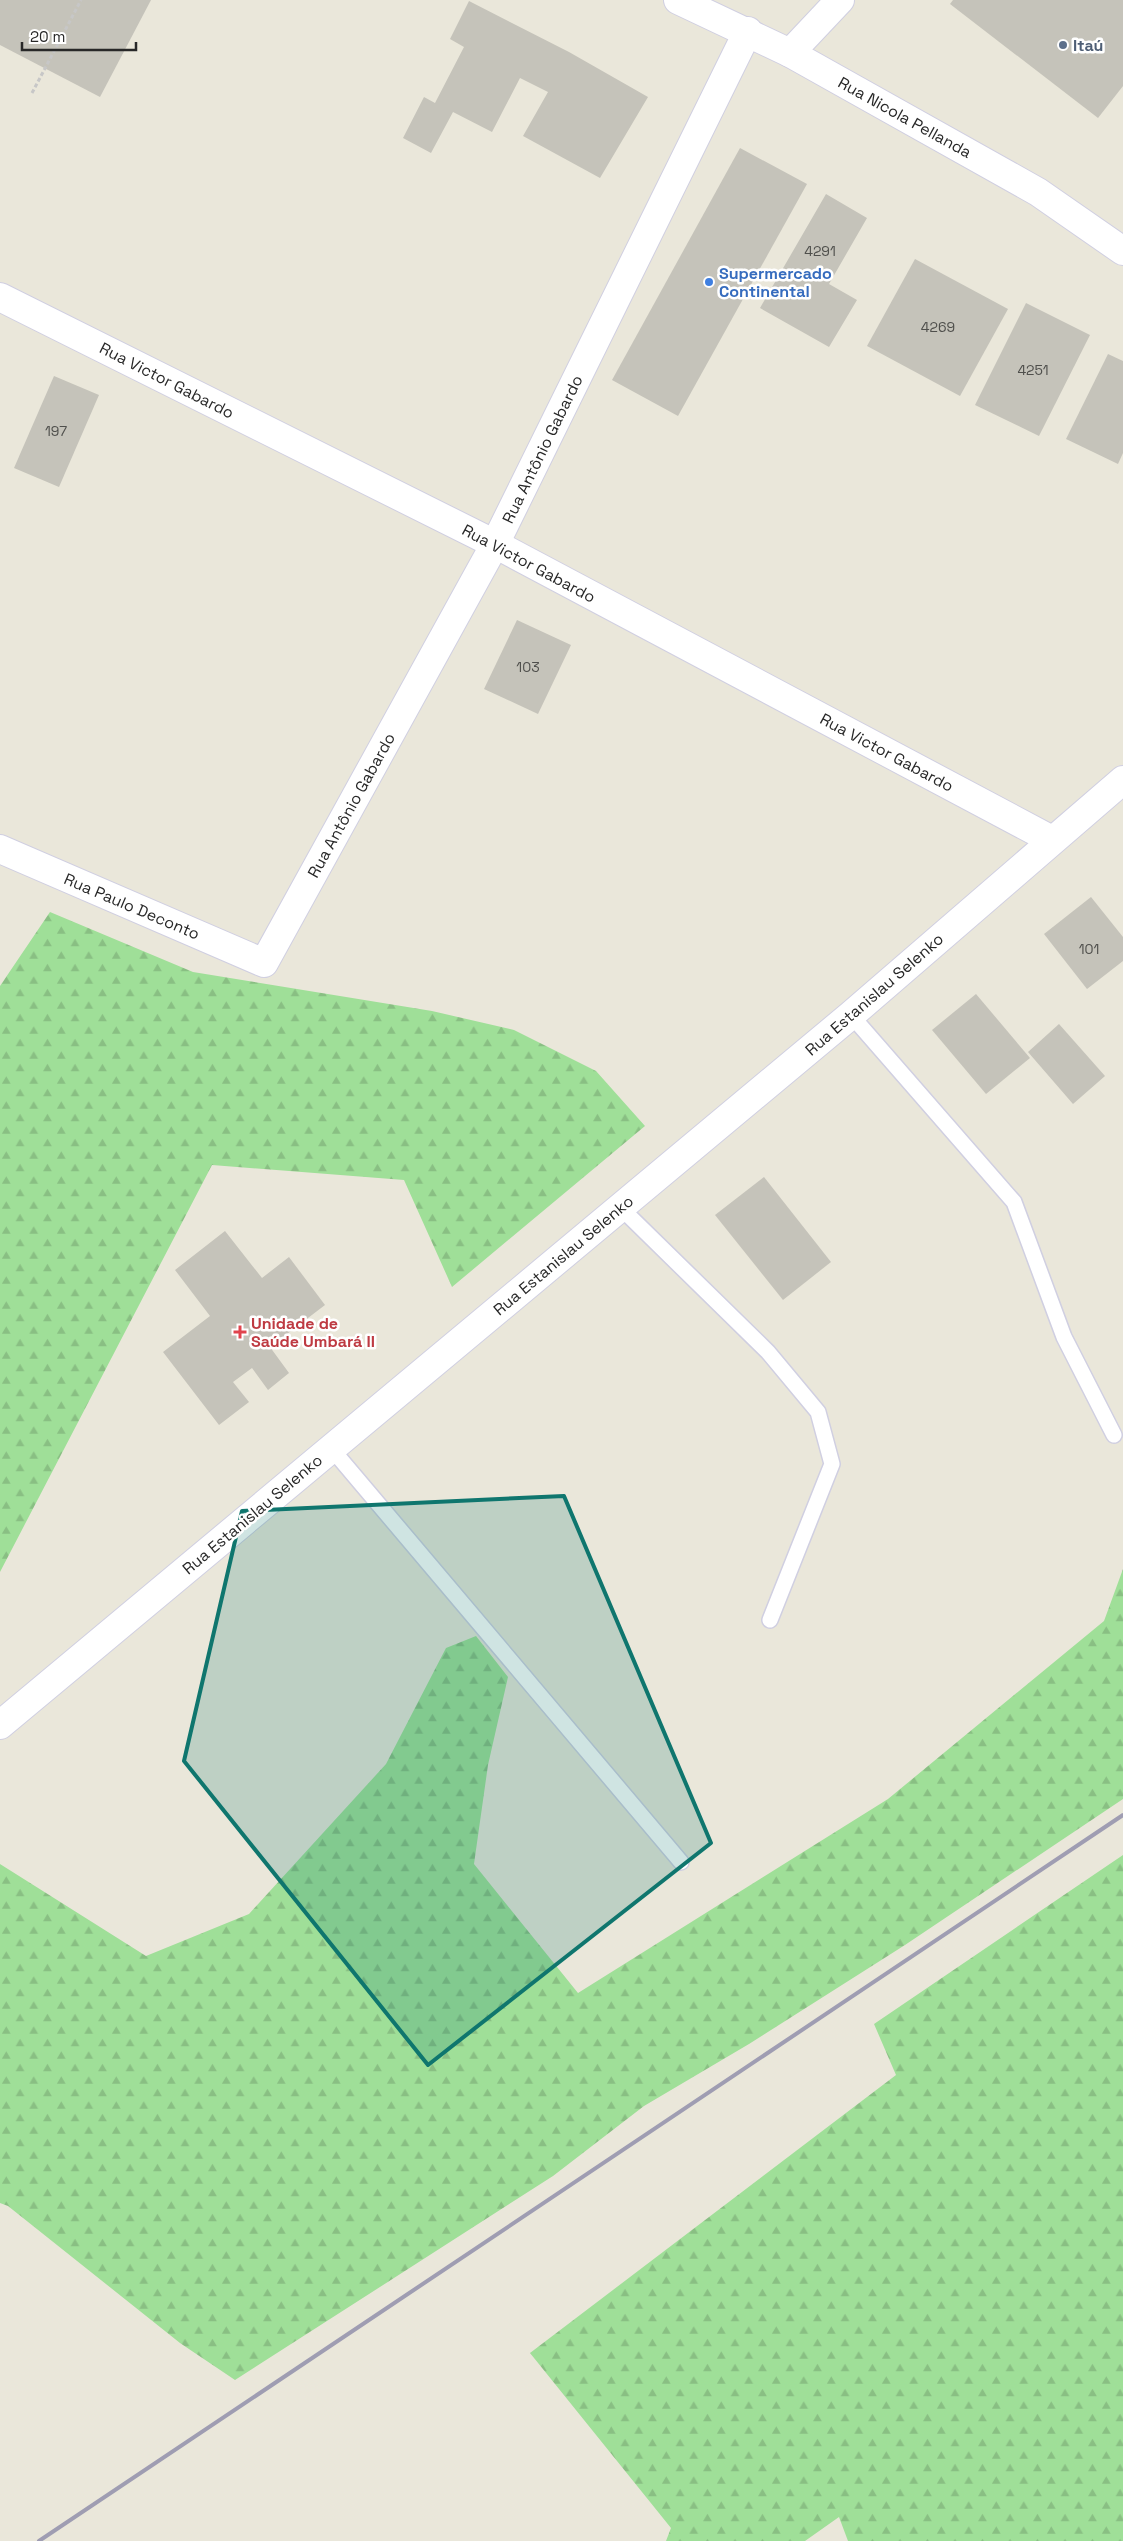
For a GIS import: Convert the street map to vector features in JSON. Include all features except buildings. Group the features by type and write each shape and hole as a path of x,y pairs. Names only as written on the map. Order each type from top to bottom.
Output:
{"street":[{"name":"Rua Nicola Pellanda","path":"678,0 790,53 1038,192 1123,251"},
{"path":"790,53 840,0"},
{"name":"Rua Antônio Gabardo","path":"264,963 495,544 748,32"},
{"name":"Rua Victor Gabardo","path":"0,297 495,544 1052,840"},
{"name":"Rua Estanislau Selenko","path":"0,1725 851,1015 1123,780"},
{"name":"Rua Paulo Deconto","path":"0,849 264,963"}],"lane":[{"path":"851,1015 1014,1202 1064,1337 1114,1435"},
{"path":"620,1208 768,1352 818,1412 832,1464 770,1620"},
{"path":"332,1448 681,1862"}],"path":[{"path":"32,93 81,0"}],"highlighted area":[{"path":"564,1496 711,1843 428,2065 184,1761 242,1511"}],"green space":[{"path":"50,912 193,972 432,1011 514,1030 596,1071 645,1126 452,1287 404,1180 212,1165 0,1572 0,986"},
{"path":"1123,1569 1123,1799 905,1945 749,2044 644,2106 553,2176 235,2380 180,2343 8,2206 0,2203 0,1864 146,1956 249,1914 386,1764 446,1648 476,1636 508,1677 488,1765 474,1864 578,1993 888,1799 1104,1621"},
{"path":"1123,1855 1123,2541 848,2541 839,2517 805,2541 666,2541 671,2528 530,2353 896,2075 874,2024"}],"railway":[{"path":"39,2541 1123,1815"}],"place":[{"name":"Itaú","path":"1063,45"},
{"name":"Supermercado Continental","path":"709,282"},
{"name":"Unidade de Saúde Umbará II","path":"240,1332"}]}
